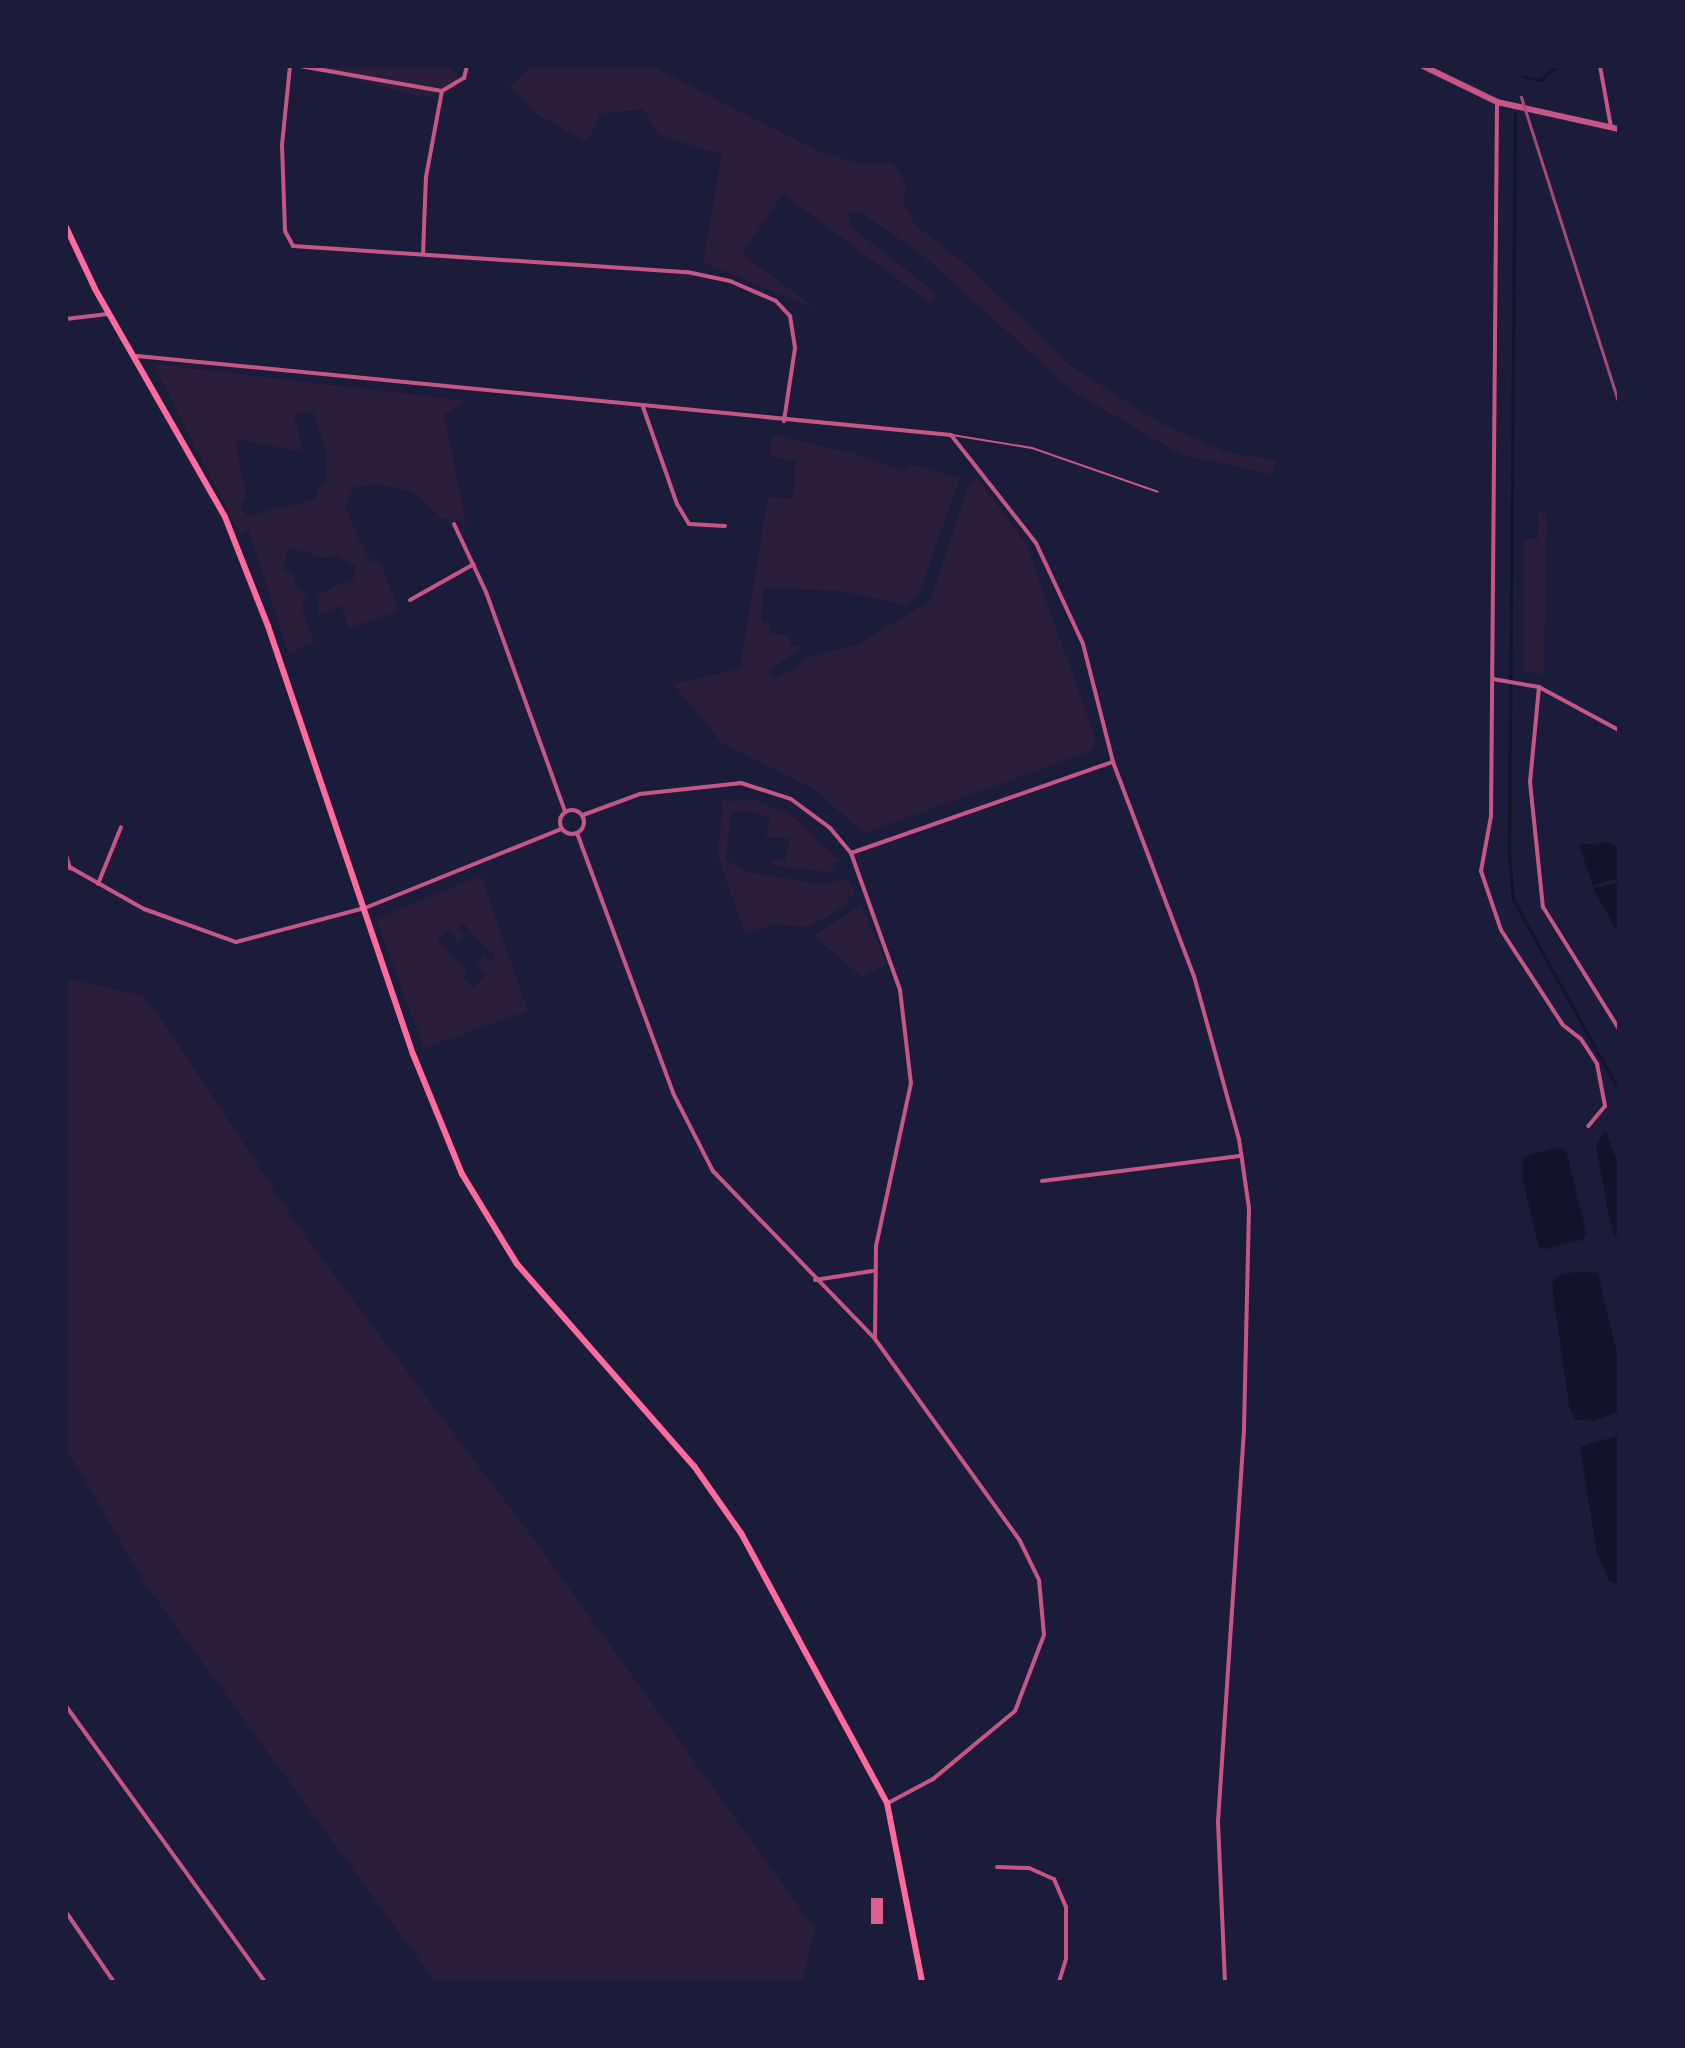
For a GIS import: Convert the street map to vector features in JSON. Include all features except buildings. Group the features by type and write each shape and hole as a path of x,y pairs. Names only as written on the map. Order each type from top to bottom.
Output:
{"main road":[{"path":"66,227 225,517 268,626 413,1054 478,1205 517,1264 712,1487 887,1803 922,1982"}],"street":[{"path":"290,66 282,145 288,240 293,246 687,272 730,281 776,301 790,316 795,348 784,421"},
{"path":"300,66 442,91 464,78 467,66"},
{"path":"1423,66 1497,102 1619,129"},
{"path":"1600,66 1611,127"},
{"path":"423,254 426,177 442,91"},
{"path":"1497,102 1493,679 1484,885 1507,940 1563,1025 1581,1039 1597,1064 1605,1106 1588,1126"},
{"path":"66,319 111,314"},
{"path":"137,356 951,435 980,467 1036,543 1065,598 1097,684 1113,762 1194,976 1241,1156 1251,1263 1218,1822 1225,1982"},
{"path":"643,407 677,504 689,524 725,526"},
{"path":"454,524 474,564 565,812 562,829"},
{"path":"410,600 474,564"},
{"path":"1493,679 1539,687 1619,730"},
{"path":"1539,687 1530,795 1543,907 1619,1029"},
{"path":"851,853 1113,762"},
{"path":"565,812 574,810 583,815 640,794 741,783 791,799 851,853 871,902 909,1030 911,1083 873,1271 875,1339"},
{"path":"577,833 583,828 583,815"},
{"path":"98,884 121,827"},
{"path":"66,855 68,866 98,884 227,942 254,940 365,908 562,829 577,833"},
{"path":"577,833 673,1093 699,1147 754,1218 875,1339 1020,1541 1043,1602 1040,1653 1015,1711 933,1779 887,1803"},
{"path":"1042,1181 1241,1156"},
{"path":"815,1280 873,1271"},
{"path":"66,1706 265,1982"},
{"path":"997,1867 1029,1868 1054,1879 1066,1907 1066,1959 1059,1982"},
{"path":"66,1912 114,1982"}],"lane":[{"path":"951,435 1032,448 1158,492"}],"shaded area":[{"path":"307,66 450,66 457,75 457,87 425,98"},
{"path":"531,66 651,66 820,152 862,164 893,163 906,184 904,204 914,224 970,268 1067,363 1160,423 1228,453 1276,460 1271,474 1182,455 1074,392 926,258 862,213 849,211 850,226 937,294 930,303 783,194 742,254 818,310 703,262 722,155 658,134 644,109 600,114 587,142 539,116 510,87"},
{"path":"153,364 466,401 444,415 466,523 442,518 413,492 378,484 354,487 345,505 371,562 380,562 399,610 349,629 341,606 319,615 318,596 340,583 352,583 356,566 334,555 325,558 288,547 282,569 294,574 294,586 309,595 301,605 314,643 288,653 249,530 240,534","holes":["312,410 326,448 327,483 317,490 316,499 247,516 241,506 246,496 235,439 303,452 294,415"]},
{"path":"772,435 857,454 904,472 912,465 960,478 920,591 907,605 842,591 764,587 761,622 770,623 771,634 789,635 790,645 803,646 769,671 776,679 810,657 859,644 930,601 969,485 977,477 1026,544 1096,740 1091,751 864,833 814,789 721,742 673,684 740,669 768,497 793,499 796,460 770,457"},
{"path":"1539,513 1547,513 1544,674 1524,671 1524,539 1538,539"},
{"path":"755,800 789,814 806,829 839,860 831,864 836,873 772,865 774,859 785,861 790,838 766,837 770,817 745,810 731,813 726,860 751,873 826,885 847,878 856,894 847,897 849,904 808,927 774,924 745,935 718,855 723,801"},
{"path":"1611,843 1619,847 1619,878 1593,885 1579,844"},
{"path":"481,876 528,1011 424,1048 376,919","holes":["463,923 495,957 491,962 485,955 477,963 487,974 473,988 463,978 468,973 437,940 450,929 458,942 465,935 458,928"]},
{"path":"1619,882 1619,935 1593,888"},
{"path":"861,905 887,964 862,977 814,936"},
{"path":"66,979 142,995 163,1022 303,1234 527,1530 815,1929 802,1982 435,1982 146,1585 66,1448"},
{"path":"1606,1131 1619,1168 1619,1235 1614,1236 1596,1145"},
{"path":"1558,1147 1566,1150 1586,1233 1582,1240 1546,1249 1539,1247 1523,1181 1523,1157"},
{"path":"1575,1272 1598,1273 1619,1363 1619,1412 1593,1421 1574,1419 1569,1405 1552,1285 1555,1277"},
{"path":"1619,1435 1617,1584 1608,1579 1597,1552 1580,1447"}],"waterway":[{"path":"1522,76 1540,80 1556,66"},
{"path":"1515,114 1509,853 1513,899 1619,1091"}],"railway":[{"path":"1521,97 1619,405"}]}
